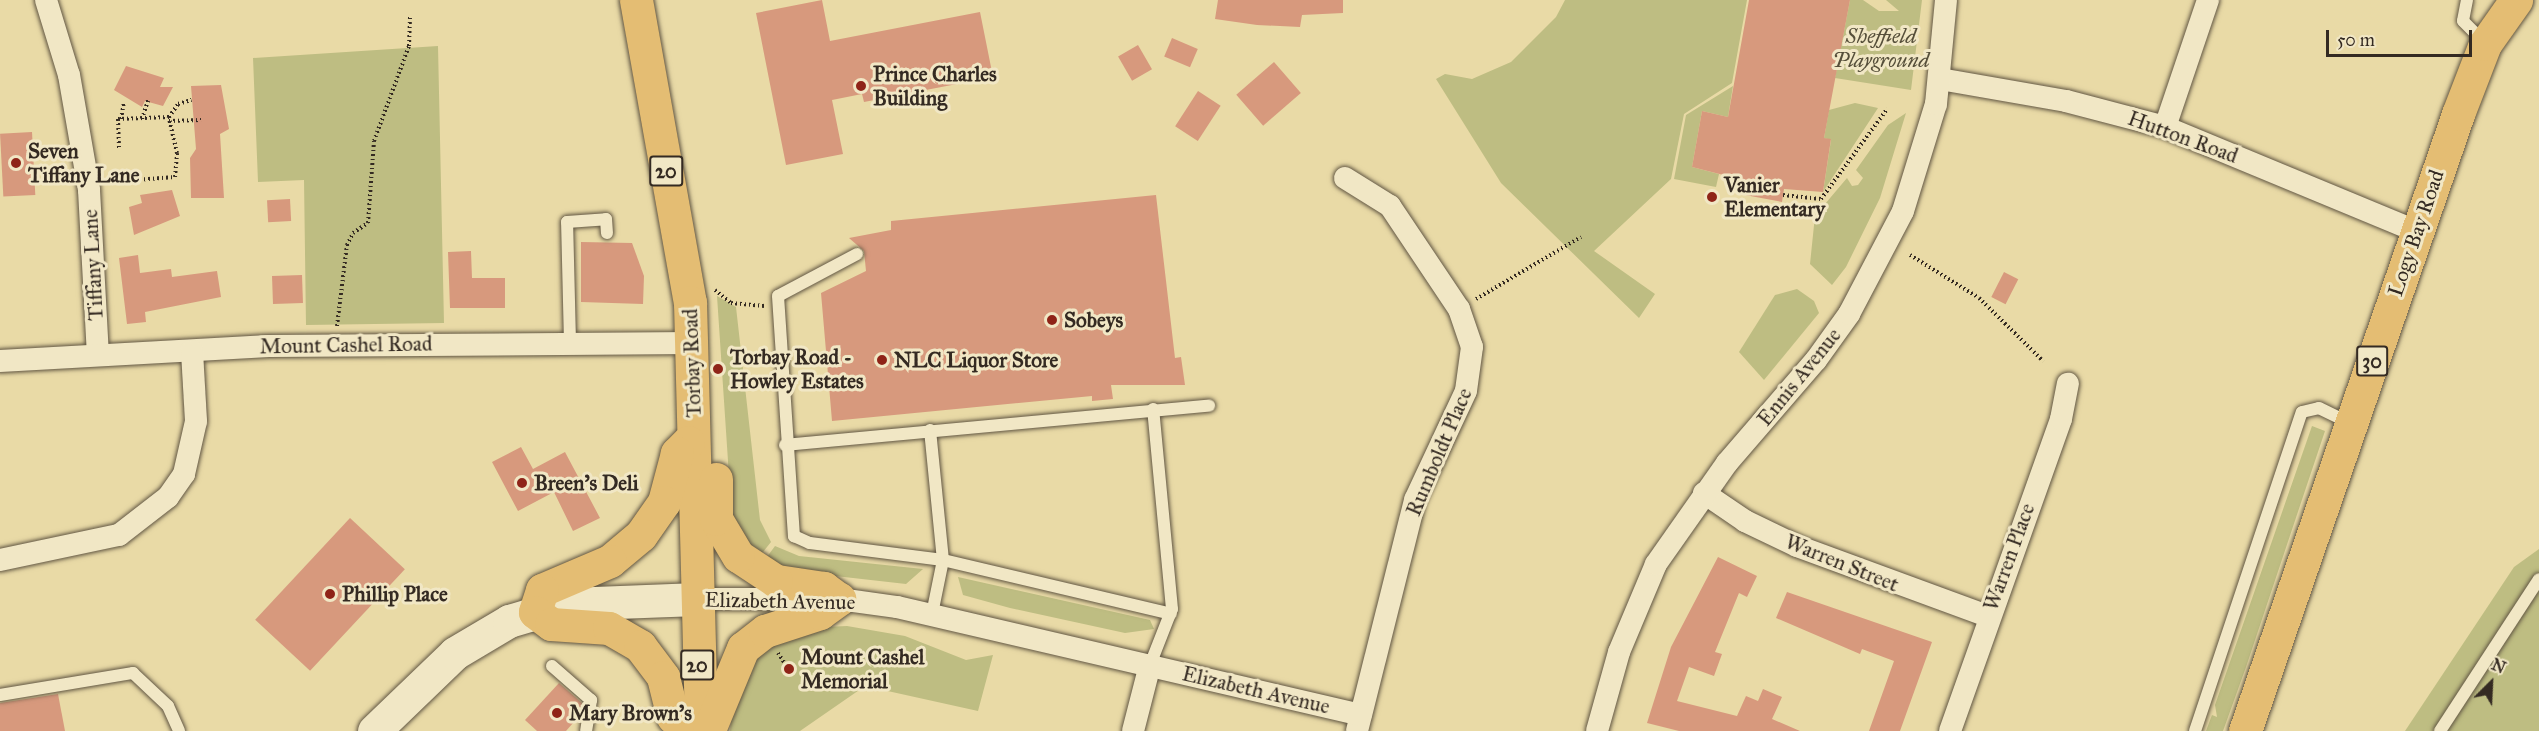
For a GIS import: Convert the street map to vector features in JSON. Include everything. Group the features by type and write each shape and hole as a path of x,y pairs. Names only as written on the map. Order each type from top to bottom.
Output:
{"main road":[{"name":"Torbay Road","path":"636,0 686,272 693,343 694,599 701,731"},
{"name":"Logy Bay Road","path":"2245,731 2416,231 2485,44 2516,0"},
{"path":"689,731 673,717 663,678 640,646 609,628 551,624 535,612 542,590 610,561 642,536 664,502 678,453 695,435 715,455 716,519 730,546 776,581 824,588 839,599 820,613 765,632 743,648 708,731"},
{"name":"Elizabeth Avenue","path":"374,731 455,653 491,629 535,612 620,599 694,599"}],"street":[{"name":"Tiffany Lane","path":"46,0 69,75 89,190 98,355"},
{"name":"Ennis Avenue","path":"1597,731 1607,686 1642,594 1704,493 1816,360 1877,265 1924,152 1940,79 1946,0"},
{"path":"2165,127 2208,0"},
{"name":"Hutton Road","path":"1940,79 2066,101 2165,127 2416,231"},
{"name":"Rumboldt Place","path":"1345,178 1390,206 1459,309 1472,347 1466,391 1415,500 1359,723"},
{"name":"Mount Cashel Road","path":"0,361 192,351 570,342 693,343"},
{"path":"0,560 119,535 168,497 184,474 196,421 192,351"},
{"name":"Warren Place","path":"1950,731 1988,616 2061,419 2068,384"},
{"name":"Warren Street","path":"1704,493 1745,521 1797,546 1988,616"},
{"name":"Elizabeth Avenue","path":"694,599 839,599 932,614 1150,665 1359,723"},
{"path":"1133,731 1150,665"}],"lane":[{"path":"2467,0 2463,21 2485,44"},
{"path":"570,342 567,222 606,219 607,233"},
{"path":"857,254 778,296 790,416 784,445 791,529 800,541 943,560 1171,614"},
{"path":"784,445 1153,409 1209,406"},
{"path":"2195,731 2302,412 2319,408 2351,423"},
{"path":"1150,665 1171,614 1153,409"},
{"path":"930,430 943,560 932,614"},
{"path":"2440,731 2539,579"},
{"path":"552,666 591,700 586,731"},
{"path":"0,695 133,673 168,706 179,731"}],"path":[{"path":"337,326 347,245 353,233 368,223 374,141 409,46 410,16"},
{"path":"142,118 148,100"},
{"path":"102,182 175,177 177,153 169,119 178,104 191,100"},
{"path":"119,150 124,102"},
{"path":"1783,195 1821,199 1887,109"},
{"path":"121,119 201,120"},
{"path":"1474,301 1581,237"},
{"path":"1910,255 1979,298 2043,361"},
{"path":"714,289 736,304 779,307"}],"green space":[{"path":"1565,0 1747,0 1732,83 1684,114 1671,179 1594,251 1655,294 1639,318 1501,183 1436,79 1445,74 1472,79 1511,62 1556,17"},
{"name":"Sheffield Playground","path":"1850,0 1863,0 1879,11 1899,11 1886,0 1922,0 1911,90 1835,78"},
{"path":"438,46 444,323 306,325 304,180 258,182 253,58"},
{"path":"1733,86 1728,117 1702,111 1692,167 1719,174 1716,187 1674,179 1686,115"},
{"path":"1855,103 1878,108 1823,192 1831,140 1824,138 1829,110"},
{"path":"1906,113 1880,198 1846,267 1832,285 1810,264 1816,206 1825,204 1847,178 1852,186 1858,185 1863,178 1856,170 1888,125"},
{"path":"1797,289 1814,301 1819,313 1764,380 1739,352 1775,295"},
{"path":"717,296 736,307 760,520 771,542 759,557 732,521"},
{"path":"2312,426 2325,431 2246,667 2223,731 2206,731 2212,715 2217,717 2215,705"},
{"path":"775,546 799,556 923,569 906,584 800,572 764,561"},
{"path":"2539,549 2539,731 2405,731 2514,567"},
{"path":"958,577 1150,620 1154,629 1125,633 1010,608 963,595"},
{"path":"847,626 905,636 966,660 993,655 978,711 865,686 800,731 730,731 733,702 746,667 773,643 803,628"}],"building":[{"name":"Prince Charles Building","path":"822,0 830,41 980,12 993,77 864,102 862,94 832,100 843,154 786,165 756,13"},
{"path":"1218,0 1343,0 1343,13 1302,15 1300,27 1257,25 1215,19"},
{"path":"1749,0 1850,0 1824,138 1831,139 1823,192 1784,189 1782,202 1745,195 1747,181 1692,167 1702,111 1728,117"},
{"path":"1172,38 1198,49 1190,67 1164,56"},
{"path":"1138,45 1152,69 1132,81 1118,56"},
{"path":"1274,62 1301,93 1263,126 1236,95"},
{"path":"126,66 164,78 160,87 173,87 163,106 145,101 142,107 114,90"},
{"path":"221,85 229,129 220,134 224,198 191,198 190,158 196,149 191,86"},
{"path":"1198,91 1221,106 1198,141 1175,126"},
{"name":"Seven Tiffany Lane","path":"32,132 35,195 3,197 0,134"},
{"path":"172,190 180,216 134,235 129,207 142,203 140,195"},
{"name":"Sobeys","path":"1156,195 1175,358 1181,357 1185,385 1111,385 1113,399 1092,401 1092,396 832,421 821,293 866,271 864,251 849,238 891,230 891,221"},
{"path":"290,199 291,221 268,222 267,200"},
{"path":"581,242 632,243 644,276 643,304 581,302"},
{"path":"471,251 472,278 505,278 505,308 450,308 448,252"},
{"path":"138,255 140,273 171,269 172,277 217,271 221,297 145,312 146,322 127,324 119,258"},
{"path":"2004,272 2018,279 2006,304 1991,297"},
{"path":"302,275 303,303 273,304 272,276"},
{"path":"521,447 533,469 565,452 600,518 573,531 554,492 518,511 492,462"},
{"name":"Phillip Place","path":"350,518 405,569 310,671 255,620"},
{"path":"1718,557 1757,576 1747,597 1739,593 1715,652 1722,654 1714,676 1689,667 1677,701 1737,716 1746,696 1758,701 1763,689 1782,697 1772,719 1800,731 1679,731 1647,723 1671,647"},
{"path":"1787,592 1932,642 1900,731 1869,731 1894,661 1862,649 1860,654 1776,618"},
{"name":"Mary Brown's","path":"559,683 582,703 580,715 566,731 537,731 525,720"},
{"path":"58,694 65,731 0,731 0,703"}],"place":[{"name":"Prince Charles Building","path":"861,86"},
{"name":"Seven Tiffany Lane","path":"16,163"},
{"name":"Vanier Elementary","path":"1712,197"},
{"name":"Sobeys","path":"1052,320"},
{"name":"NLC Liquor Store","path":"882,360"},
{"name":"Torbay Road - Howley Estates","path":"718,369"},
{"name":"Breen's Deli","path":"522,483"},
{"name":"Phillip Place","path":"330,594"},
{"name":"Mount Cashel Memorial","path":"789,669"},
{"name":"Mary Brown's","path":"557,713"}]}
